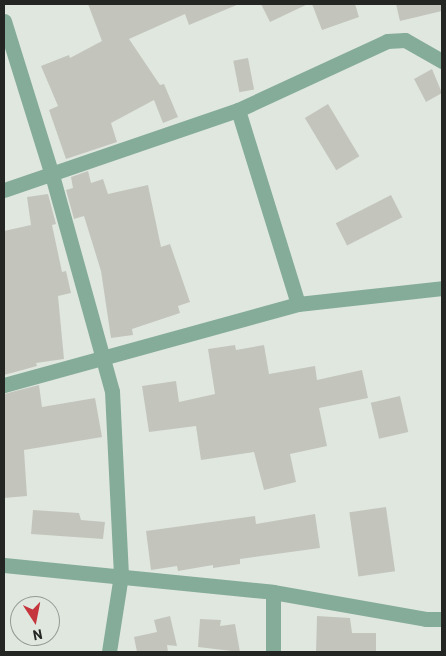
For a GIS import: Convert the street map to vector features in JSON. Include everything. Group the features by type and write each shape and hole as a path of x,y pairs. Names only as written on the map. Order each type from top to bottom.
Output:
{"street":[{"path":"4,21 52,175 112,391 121,575 109,652"},
{"path":"4,190 238,110 387,41 405,40 442,61"},
{"path":"238,110 298,304"},
{"path":"4,385 102,356 298,304 442,288"},
{"path":"4,565 121,575 273,592 442,619"},
{"path":"273,592 273,652"}],"building":[{"path":"88,4 239,4 189,25 185,14 129,39 160,85 164,84 178,117 163,123 154,100 111,123 117,142 66,159 49,110 58,106 41,66 69,55 70,58 102,41"},
{"path":"261,4 308,4 270,22"},
{"path":"312,4 355,4 359,17 322,30"},
{"path":"396,4 442,4 442,11 400,21"},
{"path":"248,58 254,89 239,92 233,61"},
{"path":"432,69 442,93 426,102 414,79"},
{"path":"328,104 359,156 336,170 305,118"},
{"path":"88,171 91,183 103,179 108,194 148,185 161,247 170,244 190,302 178,306 180,313 132,329 133,335 111,338 101,271 84,216 74,219 66,190 73,188 71,177"},
{"path":"48,194 56,224 52,225 62,272 66,271 71,293 58,296 64,359 36,363 37,366 4,375 4,231 31,225 27,197"},
{"path":"391,195 402,217 347,245 336,223"},
{"path":"235,345 236,350 264,345 269,374 315,366 317,380 362,370 368,398 319,408 327,446 290,454 296,482 264,490 254,452 201,460 196,426 149,432 142,386 176,381 179,402 215,394 208,349"},
{"path":"39,385 42,407 95,398 102,437 24,450 27,496 4,498 4,394"},
{"path":"400,396 408,432 379,439 371,403"},
{"path":"386,507 395,571 358,577 349,512"},
{"path":"33,510 79,513 81,520 105,522 103,539 31,534"},
{"path":"315,514 320,548 240,559 240,564 213,568 213,565 178,571 177,566 151,570 146,531 255,516 256,524"},
{"path":"170,616 177,646 167,645 168,652 137,652 134,637 157,632 154,620"},
{"path":"317,616 350,618 352,633 376,633 376,652 316,652"},
{"path":"200,619 221,620 220,626 235,624 240,652 198,647"}]}
